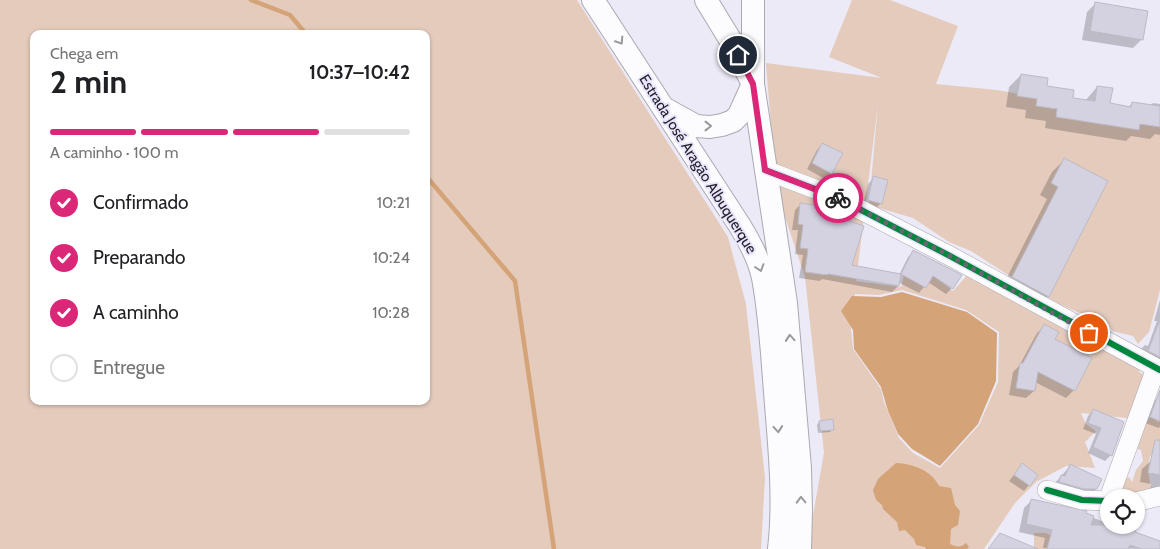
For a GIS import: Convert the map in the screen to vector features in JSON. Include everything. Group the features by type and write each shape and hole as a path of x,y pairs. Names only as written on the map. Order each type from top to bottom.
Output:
{"main road":[{"name":"Estrada José Aragão Albuquerque","path":"594,0 750,242 762,277 770,326 779,440 781,507 779,549"},
{"name":"Estrada José Aragão Albuquerque","path":"706,0 731,41 753,84 787,312 800,468 800,549"},
{"path":"664,108 696,126 710,127 722,125 733,121 740,115 753,84 753,0"}],"street":[{"path":"765,170 836,197 950,256 1158,369 1113,489"},
{"path":"1047,490 1082,500 1100,499"},
{"path":"1145,500 1160,496"}],"shaded area":[{"path":"0,0 577,0 728,237 746,304 765,478 761,549 0,549"},
{"path":"852,0 890,0 958,26 936,84 997,90 1082,105 1160,112 1160,290 1149,332 1138,344 1133,336 1112,331 1109,325 1061,305 971,251 949,242 913,218 869,205 878,104 856,281 901,287 906,267 943,272 939,280 953,291 970,272 1141,363 1139,372 1148,377 1135,419 1081,413 1086,424 1096,431 1085,442 1095,468 1066,466 1036,482 1015,503 984,549 807,549 824,453 805,277 776,190 766,63 882,78 829,57","holes":["902,290 966,310 999,332 998,382 979,425 940,468 913,453 899,438 884,402 881,389 853,349 851,329 855,294 879,295"]},
{"path":"902,292 967,312 997,333 996,381 978,424 940,466 912,449 898,434 888,411 881,387 854,349 853,330 841,311 852,296 881,297"},
{"path":"1151,417 1158,422 1160,421 1160,458 1150,456 1148,470 1152,496 1145,496 1145,489 1119,489 1122,480 1129,477 1132,482 1136,470 1143,461 1141,450 1131,447 1139,422"},
{"path":"896,463 921,469 936,480 939,486 951,488 955,505 960,511 958,525 951,529 950,544 962,546 966,543 969,547 967,549 926,549 916,545 914,539 905,530 899,531 897,522 876,500 873,490 878,479"},
{"path":"1034,533 1046,533 1078,549 1034,549"}],"building":[{"path":"1095,2 1148,11 1143,40 1090,31"},
{"path":"1021,74 1048,78 1047,86 1074,90 1073,98 1095,101 1097,86 1113,88 1110,103 1131,107 1132,102 1160,106 1160,127 1140,124 1139,130 1056,117 1057,109 1036,106 1037,99 1017,96"},
{"path":"822,143 843,153 832,174 812,163"},
{"path":"1064,158 1108,181 1049,297 1012,277 1058,187 1051,183"},
{"path":"873,176 888,180 882,204 868,200"},
{"path":"800,203 832,207 831,215 864,226 852,265 901,274 899,286 805,272 808,249 800,248 803,225 798,224"},
{"path":"913,250 962,275 953,289 933,276 926,288 901,274"},
{"path":"1160,322 1160,357 1148,351"},
{"path":"1044,324 1059,332 1055,339 1092,358 1075,391 1038,372 1035,391 1016,388 1020,363 1023,363"},
{"path":"1160,390 1160,421 1150,417"},
{"path":"1093,409 1124,422 1112,456 1093,447 1101,428 1088,423"},
{"path":"833,419 834,430 820,431 819,421"},
{"path":"1155,440 1160,440 1160,475 1148,473"},
{"path":"1022,463 1038,475 1030,486 1014,475"},
{"path":"1070,464 1102,479 1097,489 1084,489 1059,482 1061,475 1065,476"},
{"path":"1031,499 1087,511 1086,513 1094,516 1091,525 1100,525 1100,534 1141,534 1160,541 1160,549 1142,549 1130,545 1128,549 1047,549 1052,530 1026,524"},
{"path":"1000,533 1038,549 988,549"}],"waterway":[{"path":"251,0 290,15 303,30"},
{"path":"430,181 515,281 554,549"}],"cycle path":[{"path":"765,170 836,197 950,256 1160,370"},
{"path":"1047,490 1082,500 1100,501"}],"way so far":[{"path":"838,198 950,256 1089,333"}],"route":[{"path":"738,55 753,84 765,170 838,198"}]}
